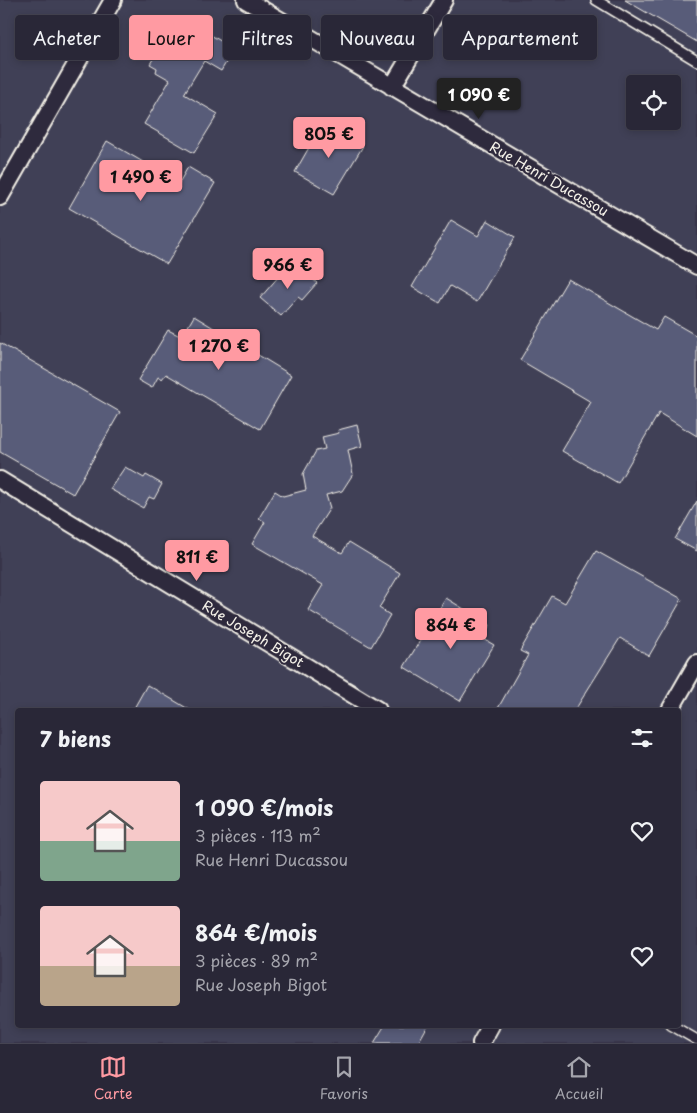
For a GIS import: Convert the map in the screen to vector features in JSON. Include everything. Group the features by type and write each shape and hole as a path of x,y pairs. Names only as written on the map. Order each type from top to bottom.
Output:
{"street":[{"path":"0,197 113,0"},
{"name":"Rue Henri Ducassou","path":"246,0 697,266"},
{"path":"392,87 444,0"},
{"name":"Rue Joseph Bigot","path":"0,480 375,708"},
{"path":"671,708 697,663"},
{"path":"481,1043 489,1028"}],"lane":[{"path":"596,0 697,61"},
{"path":"676,1028 697,1040"}],"shaded area":[{"path":"0,0 697,0 697,1043 0,1043"}],"building":[{"path":"625,0 697,0 697,42"},
{"path":"213,36 223,42 223,60 228,60 221,71 204,61 184,94 218,114 194,153 144,124 170,80 156,72 157,68 150,64 152,60 213,60"},
{"path":"323,123 363,146 334,194 295,172"},
{"path":"107,141 179,183 188,167 215,183 167,264 69,208"},
{"path":"451,220 478,236 487,220 515,237 477,302 450,286 440,303 412,287"},
{"path":"295,264 317,283 302,300 298,297 281,316 260,298 280,275 283,278"},
{"path":"568,279 656,330 664,317 697,336 697,436 659,413 618,483 562,451 591,402 520,360"},
{"path":"194,316 291,375 260,429 166,374 162,379 158,377 152,388 138,380 168,330 182,337"},
{"path":"0,343 120,412 73,494 0,452"},
{"path":"357,425 362,446 348,450 353,474 342,491 326,495 330,508 312,536 342,553 349,542 400,573 379,608 390,615 371,647 308,610 323,585 252,544 265,522 259,518 275,491 283,496 306,490 303,474 316,451 325,449 322,437 339,433 338,430"},
{"path":"125,467 144,478 146,475 162,484 154,499 149,497 143,508 110,489"},
{"path":"697,501 697,551 675,539"},
{"path":"596,551 682,599 649,656 620,638 576,708 498,708 528,655 520,651 552,596 565,603"},
{"path":"446,598 490,625 482,638 494,645 460,701 404,667"},
{"path":"147,685 187,708 134,708"},
{"path":"383,1028 426,1028 418,1043 374,1043"}]}
